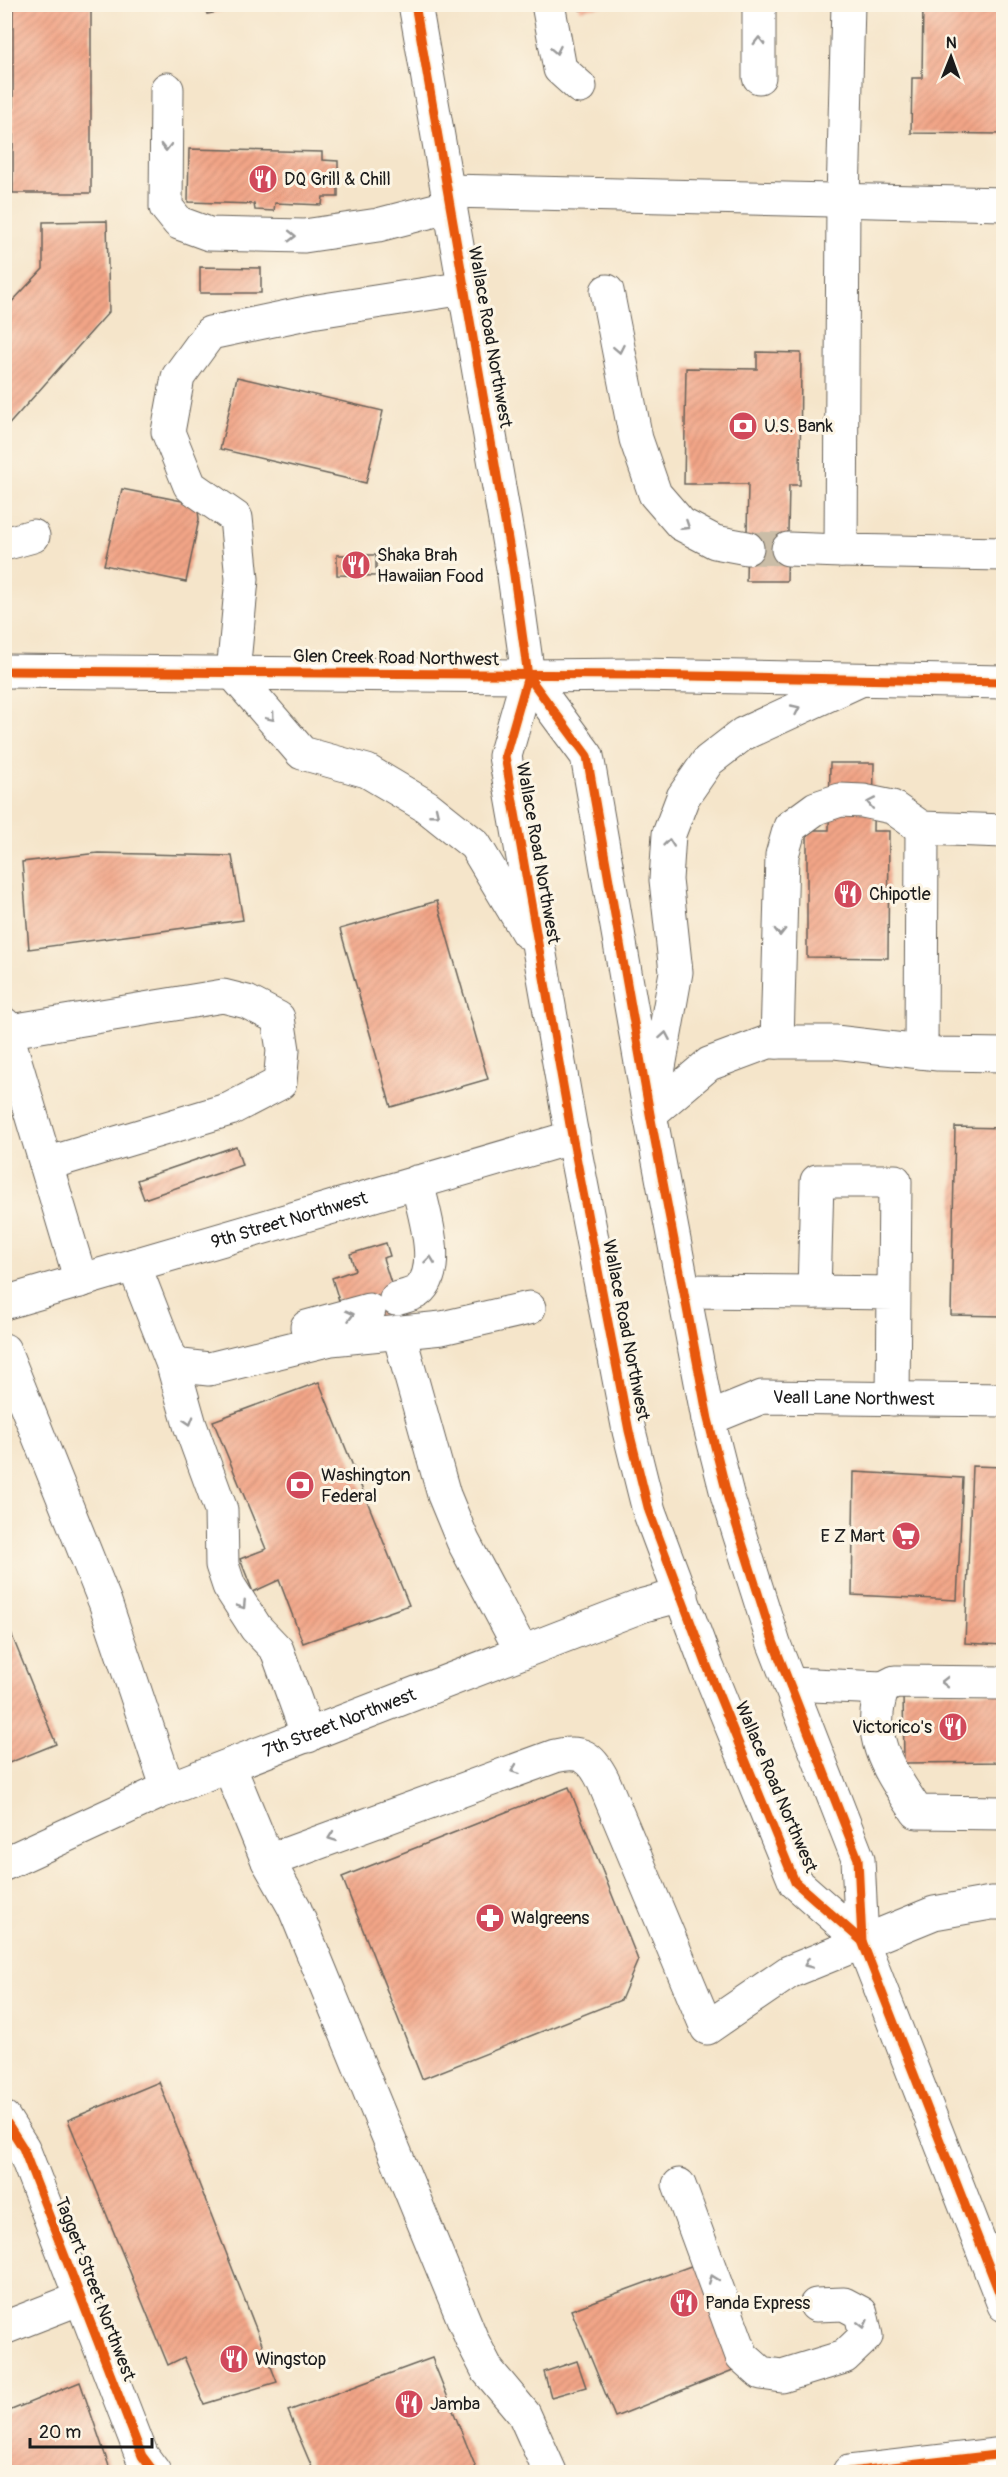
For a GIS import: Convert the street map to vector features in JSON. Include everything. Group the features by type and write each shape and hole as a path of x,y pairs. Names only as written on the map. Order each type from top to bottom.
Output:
{"main road":[{"name":"Wallace Road Northwest","path":"415,4 513,568 528,676 505,756 539,953 629,1431 649,1511 707,1666 795,1882 862,1941"},
{"path":"548,4 560,69 580,87"},
{"path":"759,4 759,77"},
{"path":"841,551 843,200 848,4"},
{"path":"166,89 166,207 178,223 209,234 304,236 378,225 449,199 843,200 1004,204"},
{"path":"465,288 311,312 210,333 178,377 168,432 190,486 236,518 242,579 233,673 302,753 368,771 426,806 475,845 511,902 539,953"},
{"path":"607,291 636,439 656,494 681,524 715,542 747,548"},
{"path":"788,549 1004,554"},
{"name":"Glen Creek Road Northwest","path":"4,671 637,675 1004,682"},
{"name":"Wallace Road Northwest","path":"528,676 587,756 650,1114 708,1419 728,1498 774,1644 858,1859 862,1941 1004,2305"},
{"path":"650,1114 676,972 666,880 669,834 683,797 708,761 743,734 860,680"},
{"path":"777,1042 782,855 790,826 816,808 840,801 862,801 892,807 922,828 1004,831"},
{"path":"921,1052 922,828"},
{"path":"46,1164 231,1109 280,1083 283,1050 279,1018 247,1002 223,996 5,1029 81,1281"},
{"path":"650,1114 709,1064 768,1042 835,1042 921,1052 1004,1055"},
{"name":"9th Street Northwest","path":"4,1304 573,1137"},
{"path":"814,1292 817,1181 895,1181 893,1399"},
{"path":"173,1365 198,1355 218,1353 416,1292 427,1280 432,1252 417,1182"},
{"path":"135,1265 173,1365 190,1425 221,1510 222,1565 229,1586 256,1628 277,1650 308,1736"},
{"path":"684,1291 894,1293"},
{"path":"173,1365 209,1369 331,1339 442,1328 529,1308"},
{"path":"399,1334 444,1495 463,1541 522,1653"},
{"path":"4,1350 105,1602 168,1789"},
{"name":"Veall Lane Northwest","path":"708,1419 762,1397 1004,1400"},
{"name":"7th Street Northwest","path":"4,1864 168,1789 644,1605 682,1595"},
{"path":"789,1684 883,1688 894,1682 1004,1683"},
{"path":"883,1688 876,1707 877,1742 893,1777 917,1812 1004,1813"},
{"path":"268,1861 571,1752 595,1764 599,1772 707,2028 789,1972 862,1941 934,1913 991,1903 1004,1904"},
{"path":"229,1766 268,1861 294,1906 472,2340 488,2371 524,2414 550,2472"},
{"name":"Taggert Street Northwest","path":"4,2118 23,2148 142,2456 154,2472"},
{"path":"679,2185 742,2356 761,2373 782,2376 843,2357 866,2336 861,2313 844,2304 816,2305"},
{"path":"4,2328 81,2298"},
{"path":"849,2472 1004,2454"}],"building":[{"path":"13,4 91,4 91,193 13,193"},
{"path":"205,4 248,4 248,6 207,14"},
{"path":"579,4 605,4 605,6 580,10"},
{"path":"923,4 1004,4 1004,134 911,133 912,78 922,78"},
{"name":"DQ Grill & Chill","path":"189,149 322,152 322,160 338,161 338,197 323,197 322,205 275,203 274,211 255,210 254,204 188,202"},
{"path":"107,221 109,312 4,430 4,310 43,269 43,222"},
{"path":"200,267 261,268 261,293 200,293"},
{"name":"U.S. Bank","path":"757,352 801,353 800,485 789,485 787,581 746,581 748,484 684,484 686,368 757,369"},
{"path":"237,377 383,411 366,483 220,449"},
{"path":"122,489 197,504 199,519 186,582 104,565"},
{"name":"Shaka Brah Hawaiian Food","path":"337,555 376,555 376,576 337,575"},
{"name":"Chipotle","path":"830,763 874,763 873,831 889,831 888,958 807,957 807,830 829,830"},
{"path":"98,853 232,856 243,920 29,949 22,862"},
{"path":"437,901 488,1079 391,1107 340,929"},
{"path":"955,1127 1004,1128 1004,1316 951,1315"},
{"path":"236,1146 242,1165 144,1199 137,1180"},
{"path":"386,1243 390,1256 383,1258 401,1315 373,1323 340,1304 332,1278 355,1270 350,1254"},
{"name":"Washington Federal","path":"319,1382 409,1605 303,1643 279,1580 253,1592 240,1559 266,1549 213,1421"},
{"path":"972,1466 1004,1467 1004,1645 965,1643"},
{"name":"E Z Mart","path":"854,1472 963,1478 957,1600 852,1595"},
{"path":"4,1616 56,1744 4,1765"},
{"name":"Victorico's","path":"903,1691 1004,1693 1004,1762 904,1763"},
{"name":"Walgreens","path":"569,1787 638,1960 621,2000 422,2079 342,1877"},
{"path":"159,2082 277,2382 204,2404 184,2357 168,2365 68,2120"},
{"path":"699,2263 738,2368 615,2417 571,2310"},
{"path":"432,2358 476,2468 464,2472 314,2472 288,2411"},
{"path":"577,2361 586,2387 551,2397 544,2372"},
{"path":"80,2382 111,2472 4,2472 4,2413"}],"tunnel":[{"path":"747,548 788,549"}],"cycle path":[{"path":"415,4 513,568 528,676 505,756 570,1125 629,1431 649,1511 707,1666 795,1882 862,1941"},
{"path":"4,671 637,675 1004,682"},
{"path":"528,676 587,756 650,1114 708,1419 728,1498 774,1644 858,1859 862,1941 1004,2305"},
{"path":"4,2118 23,2148 142,2456 154,2472"},
{"path":"849,2472 1004,2454"}],"place":[{"name":"DQ Grill & Chill","path":"263,179"},
{"name":"U.S. Bank","path":"743,426"},
{"name":"Shaka Brah Hawaiian Food","path":"356,565"},
{"name":"Chipotle","path":"848,894"},
{"name":"Washington Federal","path":"300,1485"},
{"name":"E Z Mart","path":"906,1536"},
{"name":"Victorico's","path":"953,1727"},
{"name":"Walgreens","path":"490,1918"},
{"name":"Panda Express","path":"684,2303"},
{"name":"Wingstop","path":"234,2359"},
{"name":"Jamba","path":"409,2404"}]}
